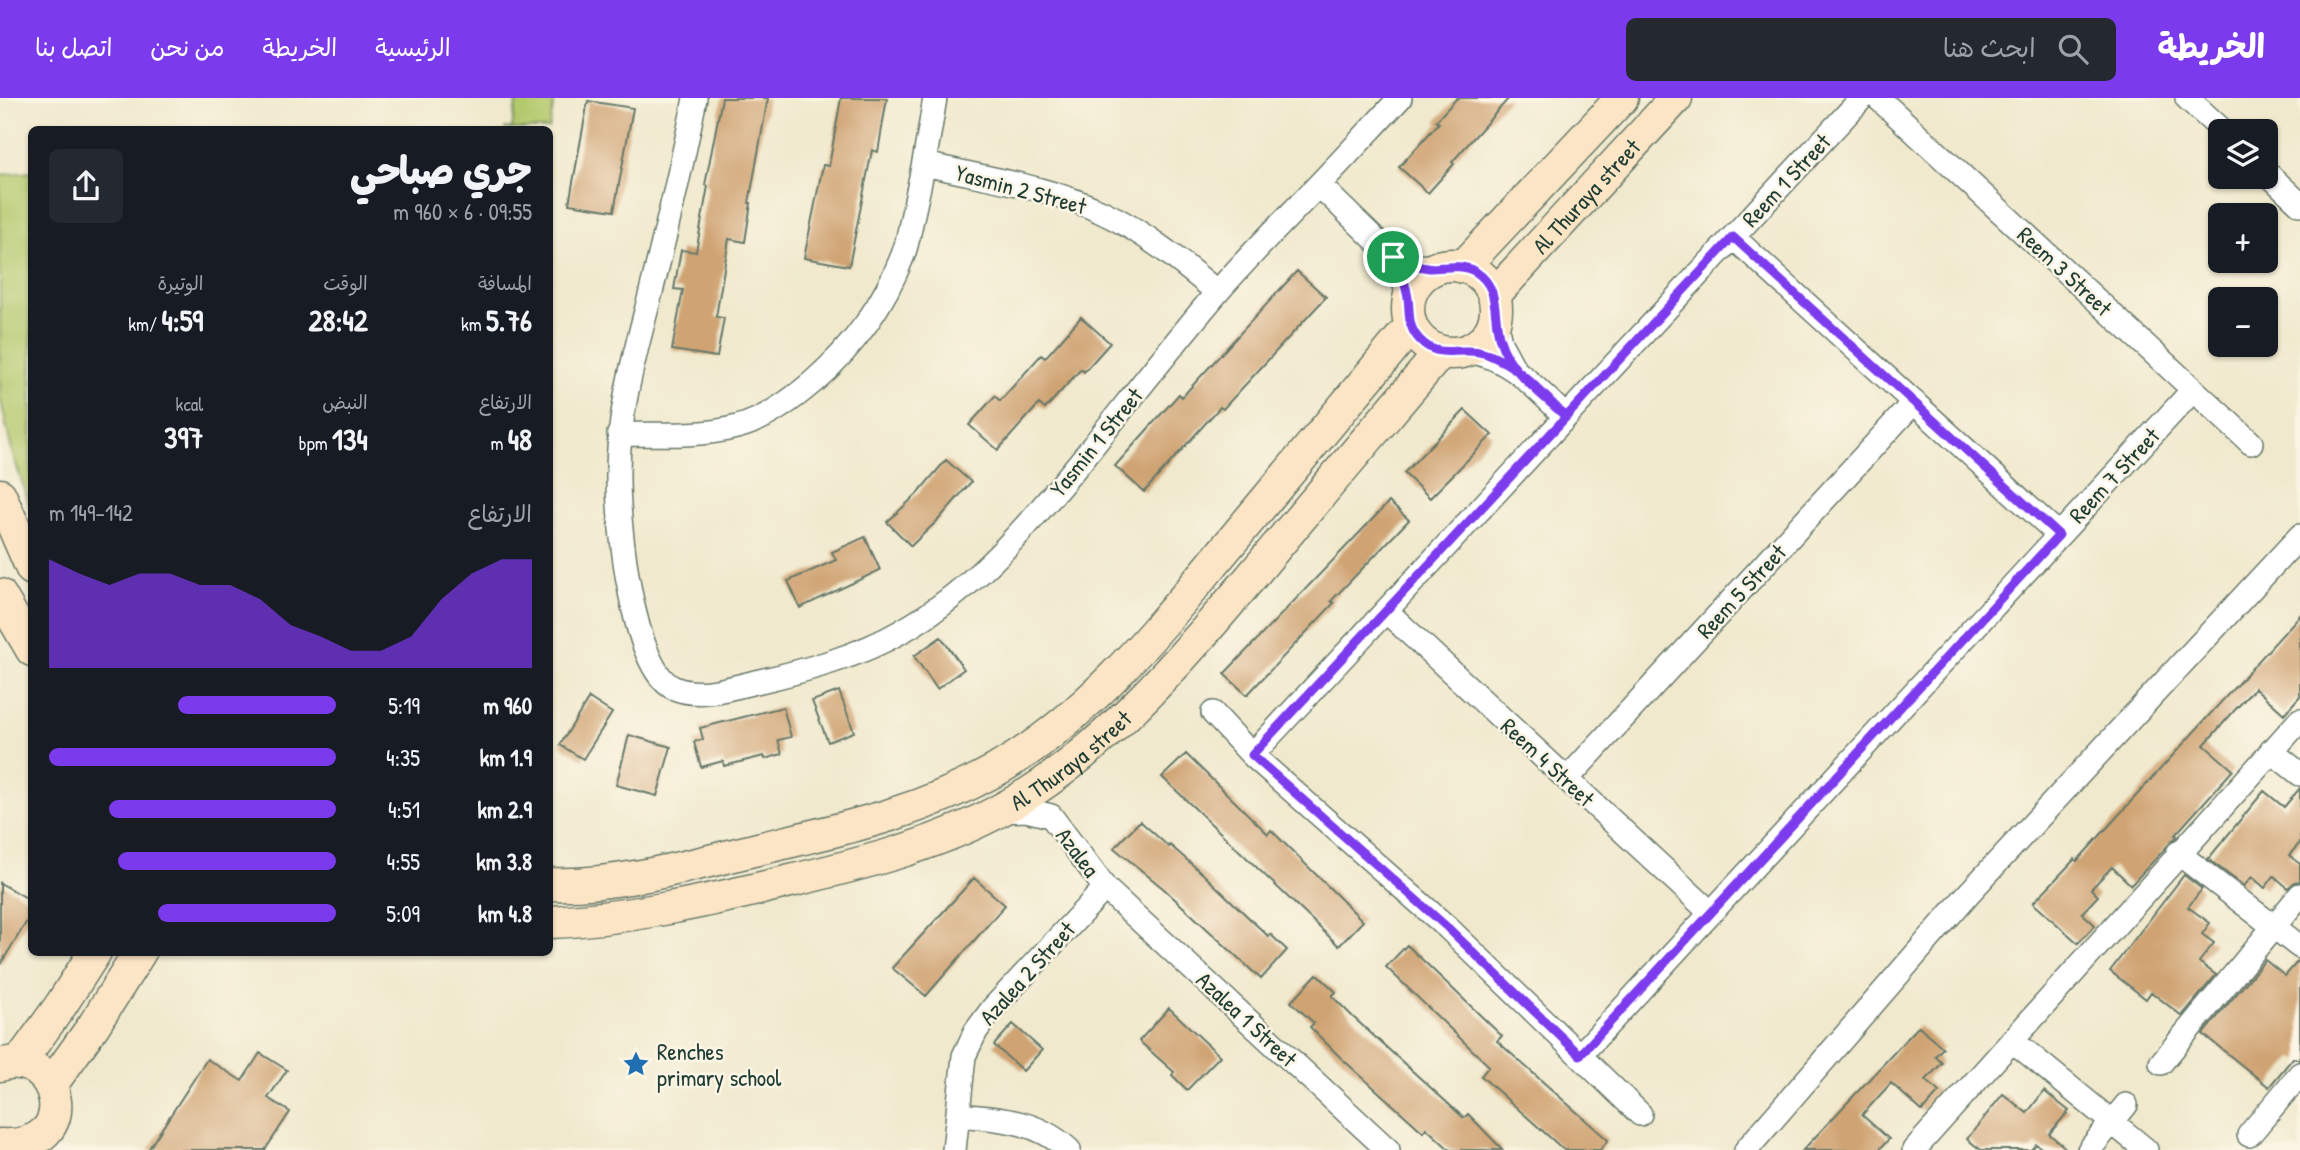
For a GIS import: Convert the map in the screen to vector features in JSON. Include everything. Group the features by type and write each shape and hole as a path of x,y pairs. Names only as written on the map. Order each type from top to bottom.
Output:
{"street":[{"name":"Yasmin 1 Street","path":"695,98 674,201 630,373 620,434 618,478 627,573 642,639 645,673 651,687 662,697 689,704 725,689 790,674 845,657 901,632 955,595 999,555 1043,508 1217,292 1400,98"},
{"path":"620,434 697,433 739,427 775,410 804,390 835,362 860,333 886,293 904,253 925,164 935,98"},
{"name":"Al Thuraya street","path":"1451,267 1622,98"},
{"name":"Al Thuraya street","path":"1495,306 1676,98"},
{"name":"Reem 1 Street","path":"1252,755 1862,98"},
{"name":"Reem 3 Street","path":"1878,98 2251,443"},
{"path":"2192,100 2210,119"},
{"name":"Yasmin 2 Street","path":"925,164 1066,198 1102,212 1156,243 1217,292"},
{"path":"2278,183 2300,204"},
{"path":"1319,185 1393,257 1403,278 1418,338 1429,347 1490,356 1513,367 1566,417"},
{"path":"1733,237 2059,535"},
{"path":"1393,257 1416,265 1451,267 1476,273 1487,282 1495,306 1500,343 1513,367"},
{"path":"1410,313 1419,279 1451,267"},
{"path":"1454,351 1481,343 1490,331 1495,306"},
{"name":"Al Thuraya street","path":"553,884 632,877 895,816 1000,768 1056,728 1091,698 1179,604 1410,313"},
{"name":"Al Thuraya street","path":"553,922 636,916 845,868 910,848 1000,811 1067,766 1122,719 1207,629 1454,351"},
{"name":"Reem 7 Street","path":"1580,1055 2193,390"},
{"name":"Reem 5 Street","path":"1567,779 1914,402"},
{"path":"0,495 28,560"},
{"path":"1746,1150 1968,894 2300,536"},
{"path":"0,596 28,643"},
{"name":"Reem 4 Street","path":"1386,611 1711,913"},
{"path":"1213,712 1252,755 1448,928 1640,1114"},
{"path":"1917,1149 2178,853 2300,720"},
{"path":"2271,751 2300,774"},
{"name":"Azalea","path":"1051,816 1056,790 1067,766"},
{"name":"Azalea","path":"1000,811 1026,810 1051,816 1105,888"},
{"path":"2178,853 2300,947"},
{"name":"Azalea 2 Street","path":"954,1150 964,1056 976,1031 993,1008 1105,888"},
{"name":"Azalea 1 Street","path":"1105,888 1388,1150"},
{"path":"2161,1063 2300,895"},
{"path":"10,1064 61,1005 92,956"},
{"path":"51,1085 138,956"},
{"path":"61,1005 93,1025"},
{"path":"2012,1040 2146,1150"},
{"path":"0,1145 20,1146 33,1142 43,1135 55,1114 51,1085 43,1074 32,1067 10,1064"},
{"path":"2249,1135 2300,1074"},
{"path":"2090,1150 2126,1105"},
{"path":"959,1115 1014,1120 1032,1125 1069,1150"}],"green space":[{"path":"517,98 555,98 550,126 512,126"},
{"path":"28,172 28,500 12,452 0,397 0,175"}],"building":[{"path":"722,98 768,98 749,203 745,242 729,239 716,317 724,318 717,357 672,350 683,290 674,289 681,250 696,252 708,186 705,185"},
{"path":"841,98 887,98 878,152 872,150 849,266 804,258 823,165 829,166"},
{"path":"1457,98 1509,98 1428,193 1399,167 1439,123 1436,121"},
{"path":"588,101 633,108 614,211 569,204"},
{"path":"1297,271 1326,297 1223,409 1220,407 1144,492 1115,466 1179,394 1182,397"},
{"path":"1081,317 1110,343 1084,372 1081,369 1045,409 1039,404 998,450 969,425 995,396 1000,401 1041,355 1045,358"},
{"path":"1465,410 1492,435 1430,498 1404,473"},
{"path":"946,460 971,482 911,546 887,522 917,494"},
{"path":"1389,502 1409,520 1331,601 1334,603 1247,695 1224,674"},
{"path":"865,537 880,570 800,608 788,581 836,560 832,552"},
{"path":"2300,615 2300,696 2284,714 2255,688 2234,711 2204,745 2233,770 2131,885 2112,867 2091,889 2098,896 2082,913 2095,925 2078,943 2033,903 2075,859 2077,861"},
{"path":"941,637 964,669 937,689 914,656"},
{"path":"839,691 854,732 828,742 812,701"},
{"path":"589,698 612,713 583,759 560,745"},
{"path":"783,707 791,737 778,740 782,754 724,766 723,761 701,767 694,742 703,739 700,728"},
{"path":"629,735 671,747 657,796 616,785"},
{"path":"1186,754 1268,834 1271,830 1363,921 1339,946 1162,777"},
{"path":"2300,788 2300,843 2289,855 2300,864 2300,881 2288,888 2274,876 2265,888 2252,877 2244,886 2208,859 2264,791 2284,807"},
{"path":"1140,821 1287,950 1261,979 1164,889 1114,848"},
{"path":"2184,875 2202,889 2188,907 2210,923 2202,934 2214,943 2199,962 2216,975 2182,1016 2151,992 2146,999 2110,971"},
{"path":"974,878 1005,905 926,996 892,968"},
{"path":"0,883 28,899 28,920 0,965"},
{"path":"1407,945 1502,1036 1497,1041 1608,1140 1600,1150 1564,1150 1481,1076 1489,1066 1386,967"},
{"path":"2265,960 2285,976 2300,961 2300,1060 2293,1058 2269,1087 2203,1034"},
{"path":"1317,974 1336,992 1332,996 1353,1017 1464,1118 1468,1114 1503,1150 1450,1150 1426,1128 1423,1132 1340,1057 1310,1027 1314,1023 1291,1002"},
{"path":"1169,1008 1220,1056 1187,1090 1172,1075 1174,1072 1139,1041"},
{"path":"1013,1024 1042,1050 1023,1071 994,1045"},
{"path":"1919,1026 1943,1048 1935,1056 1942,1063 1926,1080 1939,1092 1922,1111 1891,1083 1862,1115 1889,1139 1879,1150 1803,1150"},
{"path":"260,1053 287,1070 268,1098 290,1112 265,1150 148,1150 207,1059 242,1081"},
{"path":"2044,1091 2069,1111 2049,1134 2068,1150 2044,1150 2036,1144 2031,1150 1981,1150 1967,1139 2003,1094 2027,1113"}],"place":[{"name":"Renches primary school","path":"636,1064"}],"route":[{"path":"1393,257 1409,300 1411,326 1418,338 1441,352 1467,351 1500,360 1513,367 1566,417 1252,755 1448,928 1580,1055 2059,535 1733,237 1566,417 1513,367 1500,343 1494,295 1487,282 1463,267 1451,265 1427,268 1393,257"}]}
